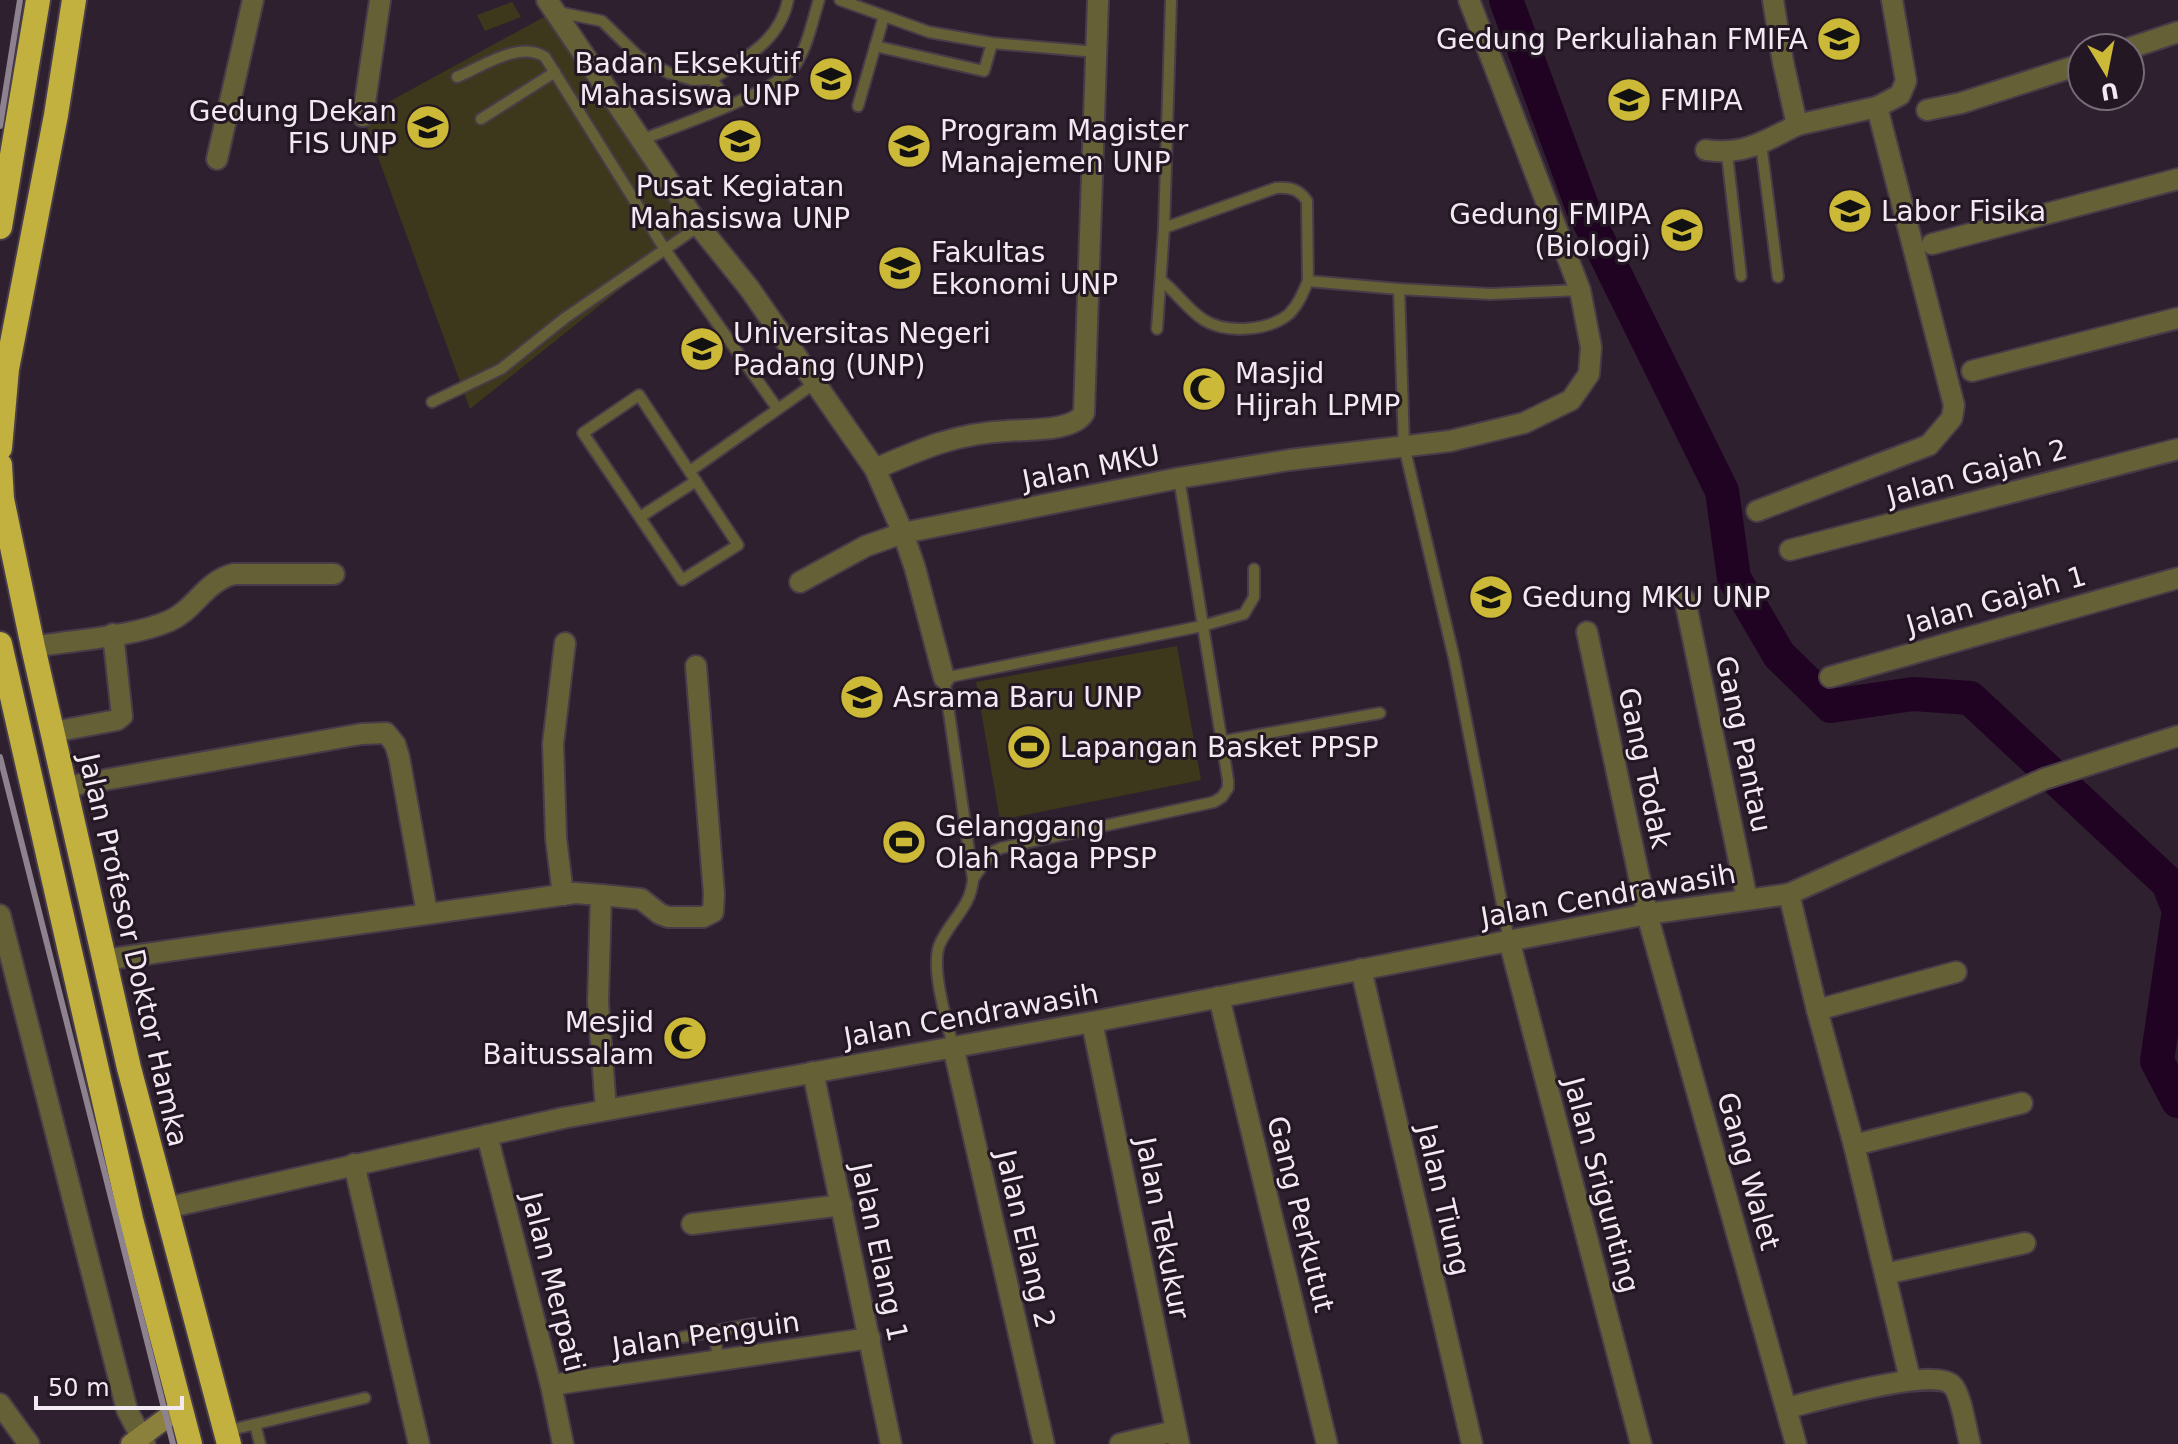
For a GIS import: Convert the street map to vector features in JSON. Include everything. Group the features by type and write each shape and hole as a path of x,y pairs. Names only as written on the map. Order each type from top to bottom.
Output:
{"highway":[{"path":"0,227 38,0"},
{"path":"0,448 7,369 56,115 74,0"},
{"path":"18,110 56,115"},
{"name":"Jalan Profesor Doktor Hamka","path":"0,465 2,499 33,647 132,1083 228,1437"},
{"path":"0,644 131,1219 190,1444"},
{"path":"9,687 41,679"}],"street":[{"path":"217,159 253,0"},
{"path":"363,116 380,0"},
{"path":"875,469 952,438 976,432 1072,424 1080,420 1084,413 1098,0"},
{"name":"Jalan MKU","path":"800,582 866,546 903,533 1179,478 1289,460 1450,441 1524,423 1571,400 1589,374 1591,347 1580,290 1469,0"},
{"path":"1773,0 1797,125"},
{"path":"1706,150 1727,154 1761,144 1797,125 1877,107 1900,95 1906,81 1892,0"},
{"path":"551,6 699,226 749,288 875,469 903,533 944,678"},
{"path":"2146,43 2178,32"},
{"path":"1927,110 1961,103 2066,70"},
{"path":"1757,511 1929,445 1952,418 1954,405 1877,107"},
{"path":"1932,244 2178,179"},
{"path":"1972,371 2178,318"},
{"name":"Jalan Gajah 2","path":"1790,550 2178,449"},
{"path":"33,647 113,634 171,620 221,578 234,574 334,574"},
{"name":"Jalan Gajah 1","path":"1830,677 2178,578"},
{"name":"Gang Pantau","path":"1685,600 1747,899"},
{"name":"Gang Todak","path":"1587,632 1647,914"},
{"path":"53,732 117,720 122,716 113,634"},
{"path":"563,895 556,838 553,744 565,643"},
{"path":"104,960 575,893 641,899 668,917 703,917 713,912 714,894 696,666"},
{"path":"65,787 361,734 386,733 395,744 399,757 427,913"},
{"name":"Jalan Cendrawasih","path":"166,1208 606,1110 1092,1022 1647,914 1789,894 2044,779 2178,736"},
{"path":"1789,894 1910,1379"},
{"path":"601,895 598,1002 606,1110"},
{"name":"Gang Walet","path":"1647,914 1796,1444"},
{"path":"0,915 6,963 73,1194 127,1410 139,1441 180,1408"},
{"name":"Jalan Srigunting","path":"1509,940 1641,1444"},
{"name":"Jalan Tiung","path":"1361,969 1472,1444"},
{"path":"1817,1010 1956,972"},
{"name":"Gang Perkutut","path":"1219,997 1327,1444"},
{"name":"Jalan Tekukur","path":"1092,1022 1177,1437"},
{"name":"Jalan Elang 2","path":"953,1046 1044,1444"},
{"name":"Jalan Elang 1","path":"813,1072 891,1444"},
{"path":"1854,1145 2022,1103"},
{"name":"Jalan Merpati","path":"487,1135 551,1385 563,1444"},
{"path":"354,1164 419,1444"},
{"path":"692,1224 842,1205"},
{"path":"1885,1274 2025,1243"},
{"name":"Jalan Penguin","path":"551,1385 870,1338"},
{"path":"1787,1408 1910,1379 1944,1380 1956,1389 1970,1444"},
{"path":"0,1404 29,1444"},
{"path":"1120,1444 1177,1437"}],"lane":[{"path":"551,6 602,21 639,57 669,73 693,80 712,79 764,46 779,23 788,0"},
{"path":"641,140 730,105 772,84 794,67 806,44 819,0"},
{"path":"840,0 929,32 992,43 1096,52"},
{"path":"1157,329 1162,281 1171,0"},
{"path":"858,106 884,16"},
{"path":"875,46 984,71 992,43"},
{"path":"457,77 523,50 531,50 545,57 664,248 777,408"},
{"path":"481,119 555,72"},
{"path":"712,79 730,105"},
{"path":"1761,144 1778,277"},
{"path":"1727,154 1741,276"},
{"path":"1162,281 1204,320 1224,327 1266,324 1287,315 1302,297 1308,281 1309,210 1301,192 1287,187 1276,188 1164,228"},
{"path":"432,402 501,369 565,318 699,226"},
{"path":"1308,281 1490,294 1580,290"},
{"path":"1399,289 1404,446 1454,658 1509,940"},
{"path":"690,471 815,383"},
{"path":"639,395 690,471 738,545 682,580 583,433 639,395"},
{"path":"973,879 992,852 1009,845 1214,802 1228,788 1224,741 1179,478"},
{"path":"640,517 696,481"},
{"path":"953,1046 937,954 946,933 972,894 973,879 944,678 1202,626 1244,614 1254,597 1254,569"},
{"path":"1224,741 1380,713"},
{"path":"683,1337 754,1324"},
{"path":"714,1331 718,1359"},
{"path":"228,1437 255,1424 365,1398"},
{"path":"255,1424 260,1444"}],"shaded area":[{"path":"512,2 521,17 485,31 477,15"},
{"path":"555,11 699,226 470,409 363,116"},
{"path":"1177,646 1201,780 1000,820 976,682"}],"waterway":[{"path":"1506,0 1583,209 1722,491 1734,578 1779,655 1831,706 1913,694 1970,698 2168,883 2178,908"},
{"path":"2178,917 2157,1061 2178,1101"}],"railway":[{"path":"0,126 20,0"},
{"path":"0,757 173,1444"}],"place":[{"name":"Gedung Perkuliahan FMIFA","path":"1839,39"},
{"name":"Badan Eksekutif Mahasiswa UNP","path":"831,79"},
{"name":"FMIPA","path":"1629,100"},
{"name":"Gedung Dekan FIS UNP","path":"428,127"},
{"name":"Pusat Kegiatan Mahasiswa UNP","path":"740,141"},
{"name":"Program Magister Manajemen UNP","path":"909,146"},
{"name":"Labor Fisika","path":"1850,211"},
{"name":"Gedung FMIPA (Biologi)","path":"1682,230"},
{"name":"Fakultas Ekonomi UNP","path":"900,268"},
{"name":"Universitas Negeri Padang (UNP)","path":"702,349"},
{"name":"Masjid Hijrah LPMP","path":"1204,389"},
{"name":"Gedung MKU UNP","path":"1491,597"},
{"name":"Asrama Baru UNP","path":"862,697"},
{"name":"Lapangan Basket PPSP","path":"1029,747"},
{"name":"Gelanggang Olah Raga PPSP","path":"904,842"},
{"name":"Mesjid Baitussalam","path":"685,1038"}]}
